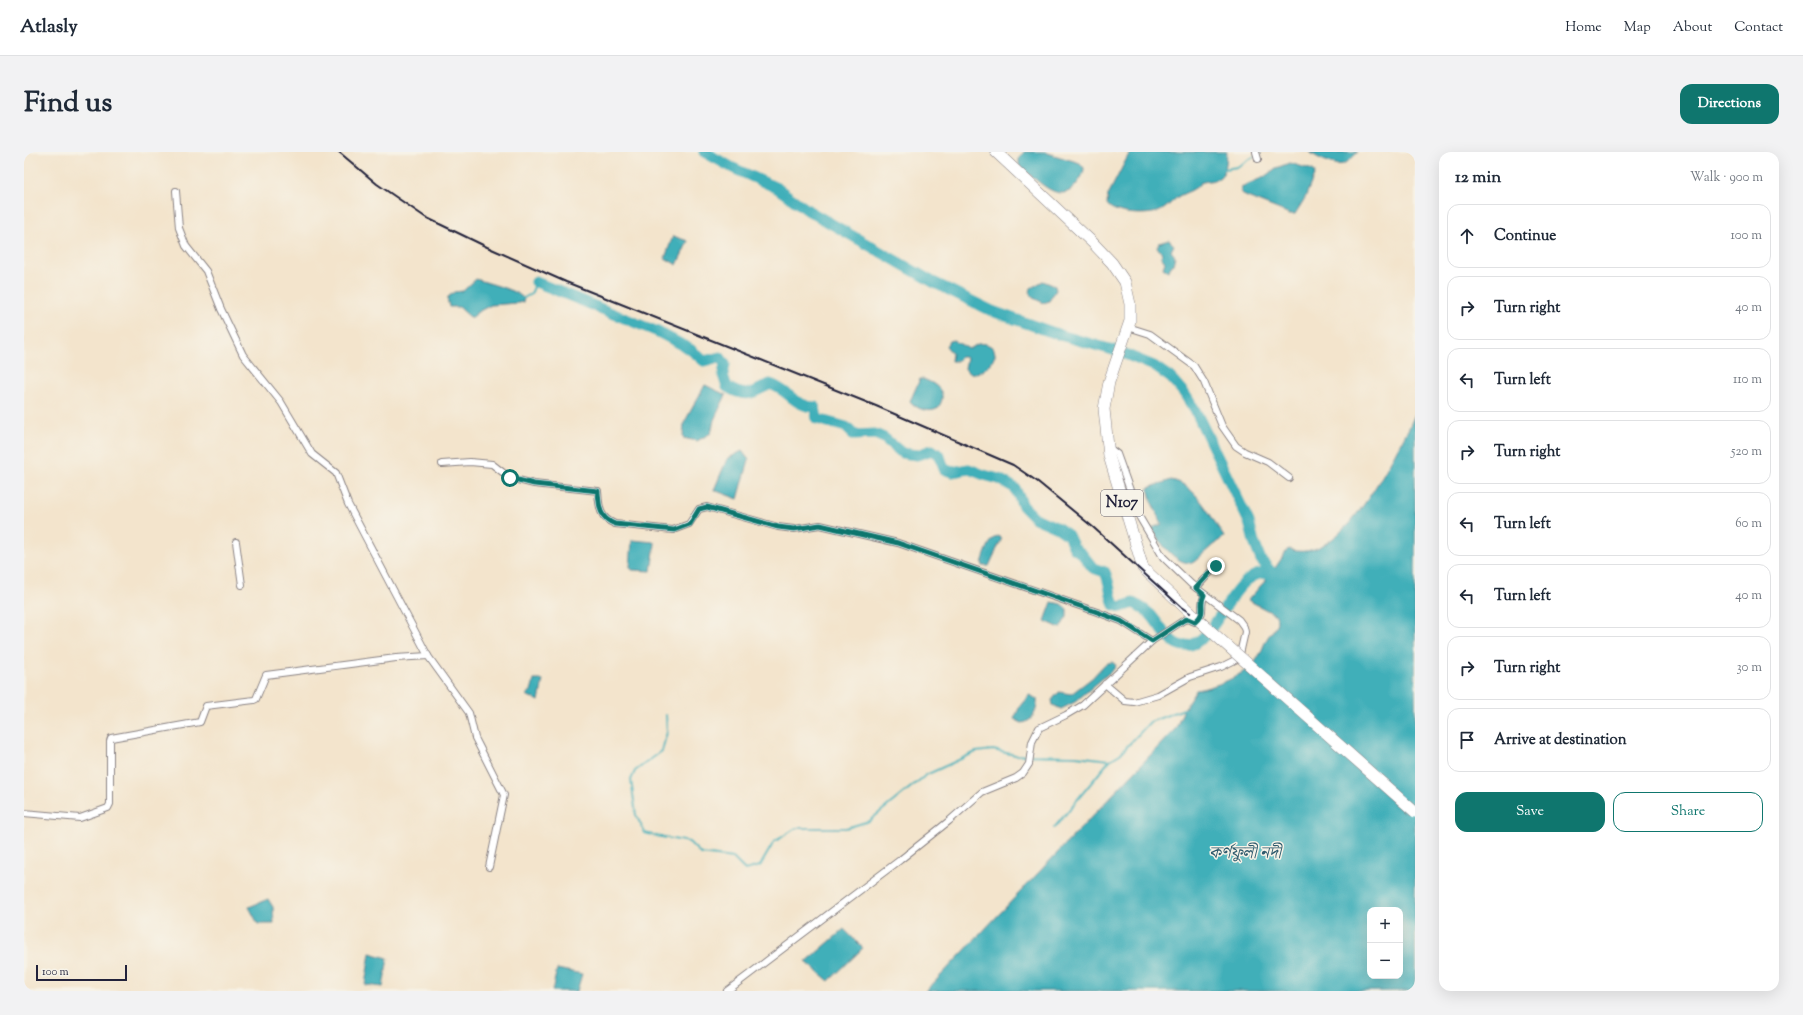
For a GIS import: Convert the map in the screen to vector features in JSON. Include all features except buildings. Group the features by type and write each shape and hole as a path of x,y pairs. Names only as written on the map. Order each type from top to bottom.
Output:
{"highway":[{"name":"N107","path":"996,152 1092,242 1112,263 1125,282 1128,290 1130,304 1127,332 1106,392 1104,408 1107,446 1142,568 1415,812"}],"street":[{"path":"1256,152 1258,159"},
{"path":"176,191 179,228 186,246 206,271 221,309 243,356 282,402 312,454 336,472 348,504 428,656 469,713 475,738 504,795 489,868"},
{"path":"1127,332 1150,334 1194,366 1201,375 1222,426 1236,446 1241,450 1268,462 1289,478"},
{"path":"1106,684 1125,701 1134,702 1158,695 1184,680 1212,671 1237,659 1240,654 1245,632 1242,623 1204,595 1167,562 1153,542 1134,504 1117,454 1107,446"},
{"path":"442,464 470,462 492,464 510,478 534,484 598,491 601,513 608,521 615,524 674,530 690,524 699,509 707,507 778,527 794,529 820,525 898,543 1121,621 1152,641"},
{"path":"236,542 242,586"},
{"path":"1196,588 1216,566"},
{"path":"727,991 900,860 949,821 982,792 1016,778 1026,769 1029,764 1032,742 1040,728 1076,710 1152,641 1172,626 1188,619 1195,622 1203,612 1202,600 1204,595"},
{"path":"24,813 80,818 108,808 110,804 111,738 200,722 206,706 256,699 266,675 396,658 428,656"}],"water":[{"path":"1024,152 1044,152 1080,163 1084,168 1083,175 1071,190 1060,193 1055,192 1044,186 1019,166 1019,158"},
{"path":"1130,152 1227,152 1224,172 1219,178 1200,183 1193,189 1179,196 1160,211 1148,214 1132,214 1111,208 1107,204 1108,195"},
{"path":"1310,152 1358,152 1347,162 1340,165 1326,161"},
{"path":"1290,163 1313,170 1315,173 1305,198 1295,214 1290,214 1245,196 1241,192 1241,187 1264,177 1276,168"},
{"path":"673,236 688,241 677,265 665,258"},
{"path":"1169,240 1174,245 1171,251 1175,256 1173,264 1168,271 1163,268 1165,262 1161,257 1162,253 1157,247 1159,243"},
{"path":"476,279 516,293 524,299 523,302 491,305 476,313 474,317 470,317 459,307 449,307 447,298 454,292 463,291"},
{"path":"1043,281 1055,286 1056,290 1049,301 1044,303 1035,299 1029,292 1031,288"},
{"path":"953,340 969,349 978,344 988,345 994,350 995,356 982,371 978,373 969,372 965,369 967,358 961,357 957,361 951,361 952,353 946,346 949,341"},
{"path":"920,379 932,383 941,392 942,398 937,409 930,411 922,410 910,401"},
{"path":"705,385 726,395 714,420 711,433 697,441 683,438 684,423"},
{"name":"কর্ণফুলী নদী","path":"1415,414 1415,991 926,991 1176,728 1184,709 1196,690 1235,677 1255,662 1275,627 1277,618 1276,615 1248,600 1271,574 1288,549 1308,551 1326,543 1344,529 1360,509 1389,465"},
{"path":"742,451 749,460 738,499 714,490 727,459"},
{"path":"1171,480 1188,488 1202,502 1224,537 1194,562 1188,563 1175,557 1159,540 1152,528 1162,524 1152,503 1148,488"},
{"path":"998,536 1002,539 989,566 983,566 982,563 988,547 992,540"},
{"path":"632,540 654,542 655,544 651,571 632,570 630,567"},
{"path":"1052,602 1061,604 1067,609 1067,617 1060,628 1045,621"},
{"path":"1112,662 1116,665 1115,668 1075,702 1061,709 1053,705 1052,700 1059,692 1071,694 1092,678 1105,664"},
{"path":"534,680 543,680 539,701 526,695 531,691"},
{"path":"1029,695 1037,699 1036,711 1032,718 1022,723 1014,719 1020,706"},
{"path":"268,899 273,907 274,924 258,924 249,907"},
{"path":"844,929 863,948 829,981 806,962"},
{"path":"370,953 388,958 383,987 365,985"},
{"path":"557,969 582,974 577,991 552,991"}],"waterway":[{"path":"704,152 733,168 777,188 809,211 933,282 992,311 1060,335 1120,352 1154,366 1171,378 1184,393 1196,412 1249,522 1254,542 1261,560 1275,576"},
{"path":"1225,169 1237,167 1261,152"},
{"path":"522,299 531,294 536,282"},
{"path":"536,282 658,332 690,349 704,361 720,357 725,364 723,375 727,387 734,391 745,394 754,392 770,384 782,390 801,404 815,407 817,419 846,427 854,435 875,434 884,438 902,453 917,455 932,450 940,456 944,469 952,472 969,469 999,479 1015,488 1023,506 1035,518 1058,528 1068,535 1074,548 1082,554 1093,568 1105,572 1114,605 1121,607 1133,603 1147,611 1166,635 1175,643 1180,645 1186,646 1196,642 1206,635 1230,600 1248,580 1259,574 1271,574"},
{"path":"666,715 667,732 662,751 635,771 631,780 636,815 645,833 689,842 701,854 733,858 745,870 760,866 774,842 796,828 846,828 869,821 926,775 976,752 993,750 1015,755 1076,756 1110,760 1120,754 1150,722 1184,709 1186,710"},
{"path":"1054,828 1110,760"}],"railway":[{"path":"339,152 377,184 425,217 487,247 566,282 876,406 1013,465 1038,482 1094,528 1181,607 1196,617 1415,811"}],"route":[{"path":"510,478 534,484 598,491 601,513 608,521 615,524 652,529 680,529 690,524 699,509 702,507 707,507 778,527 794,529 820,525 898,543 1121,621 1142,633 1152,641 1172,626 1188,619 1195,622 1202,615 1204,609 1202,600 1204,595 1196,588 1216,566"}]}
